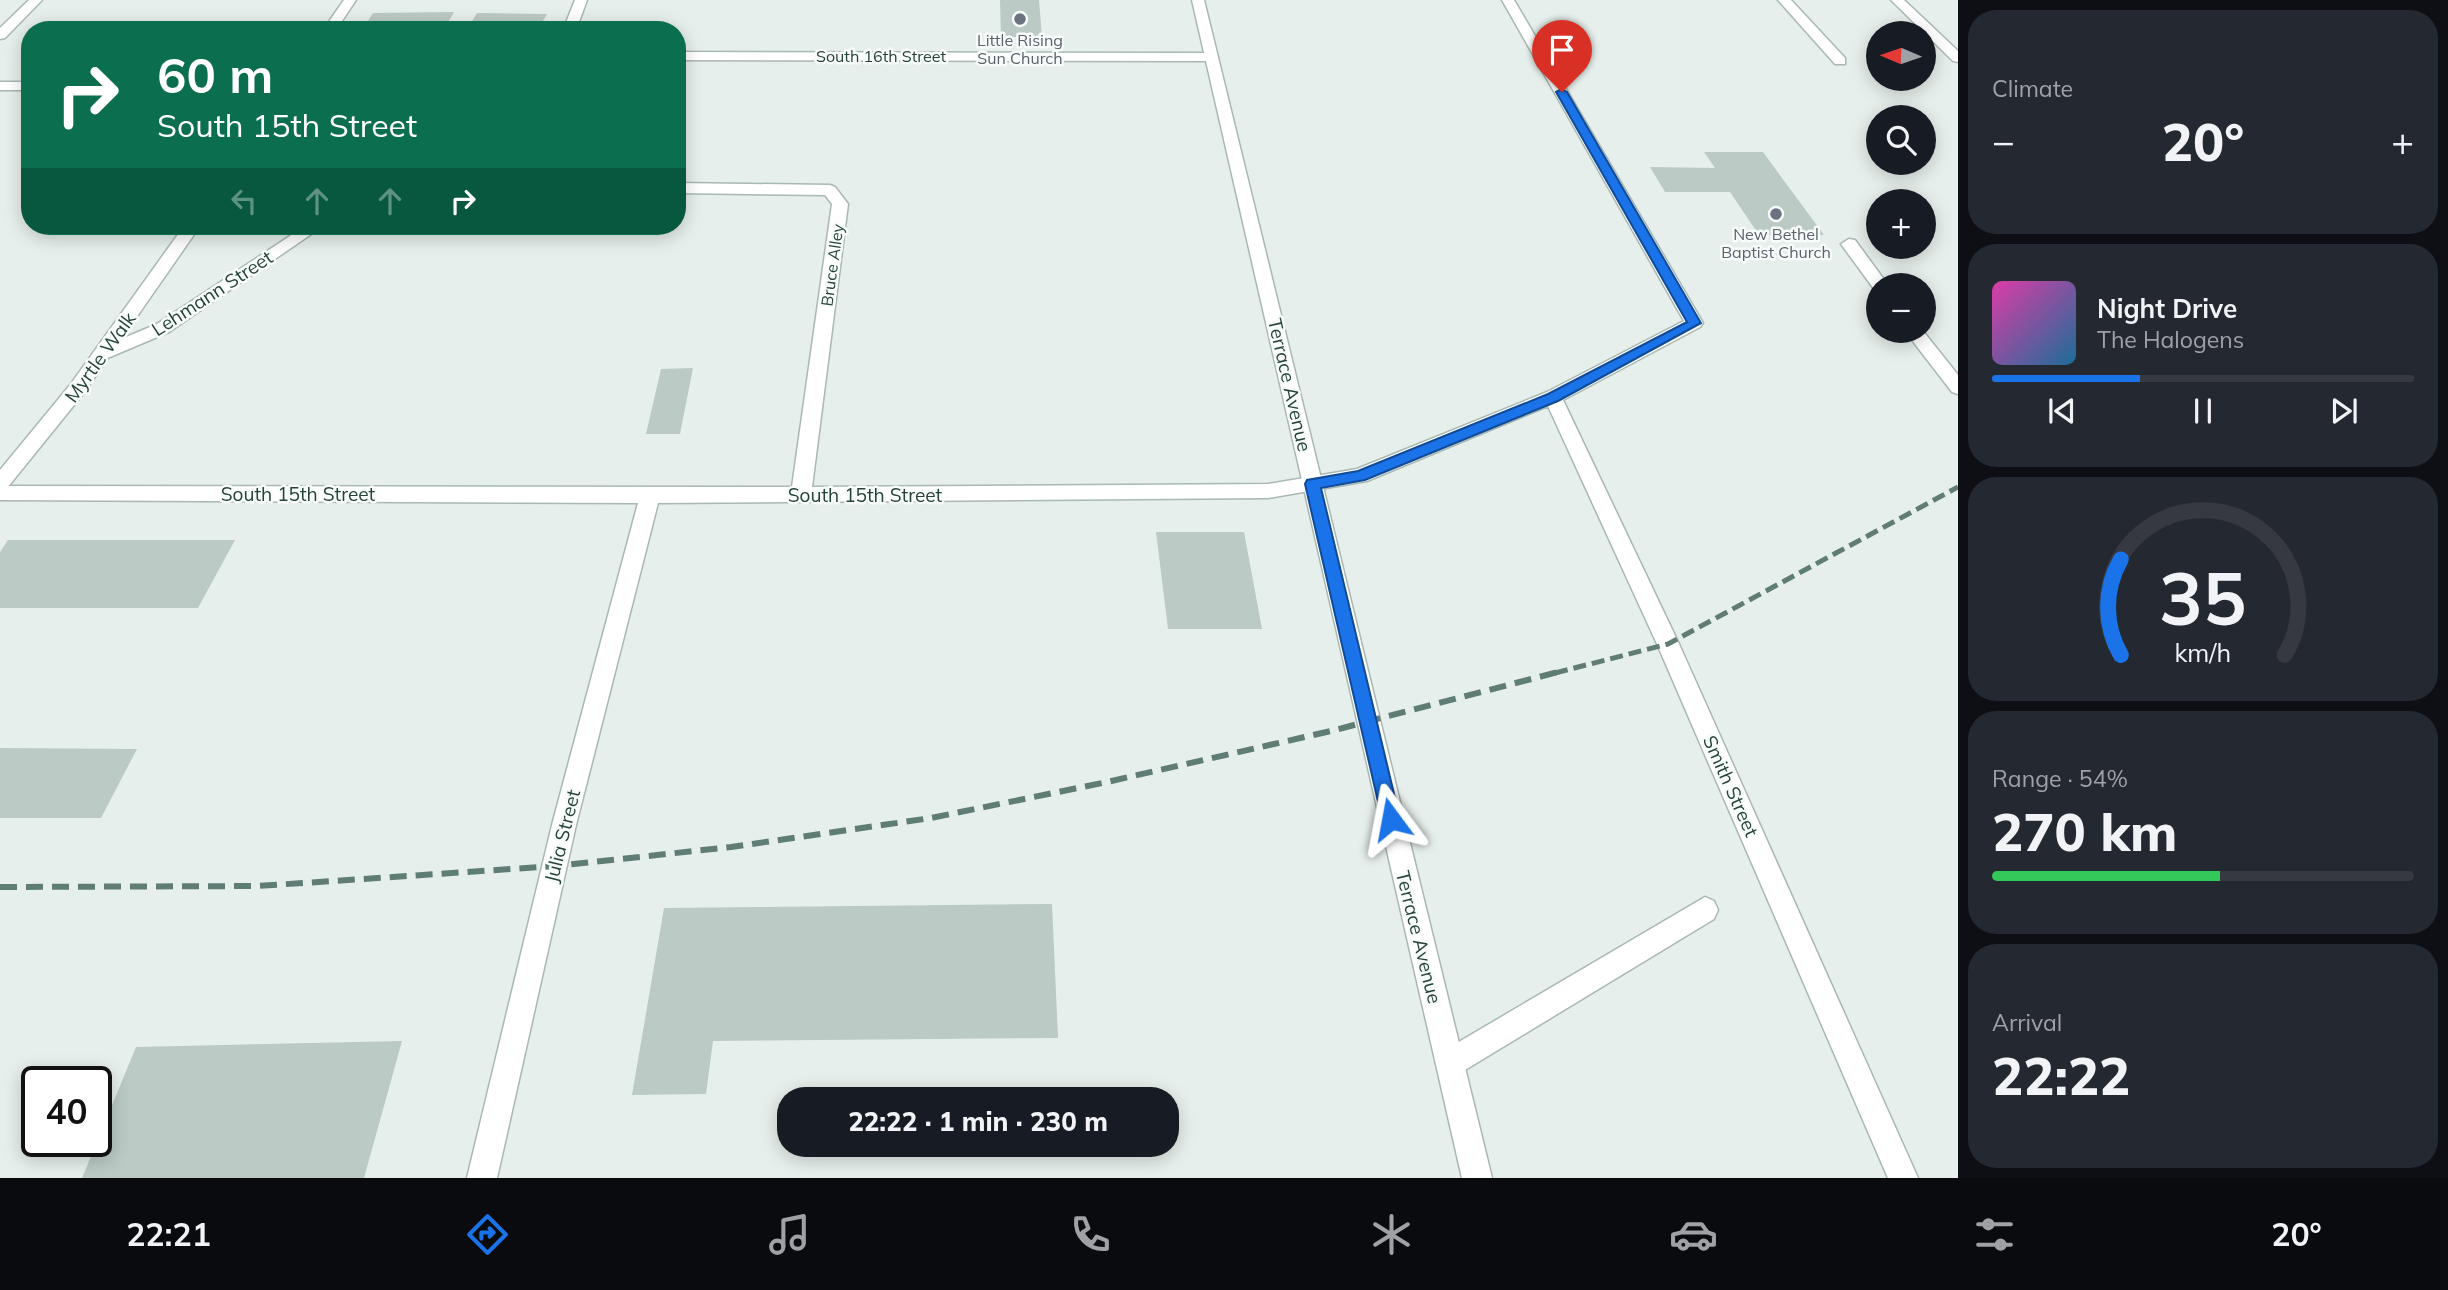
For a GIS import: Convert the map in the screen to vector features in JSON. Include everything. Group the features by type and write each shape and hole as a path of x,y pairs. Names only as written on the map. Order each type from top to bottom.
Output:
{"street":[{"path":"0,35 36,0"},
{"path":"335,21 350,0"},
{"path":"573,21 581,0"},
{"name":"Terrace Avenue","path":"1198,0 1477,1178"},
{"name":"South 15th Street","path":"0,493 650,496 1268,491 1360,476 1553,397 1694,323 1508,0"},
{"path":"1784,0 1840,61"},
{"path":"1897,0 1958,58"},
{"name":"South 16th Street","path":"686,56 1211,57"},
{"path":"0,86 21,86"},
{"name":"Bruce Alley","path":"686,188 830,190 840,204 801,495"},
{"name":"Myrtle Walk","path":"0,483 39,440 104,353 186,235"},
{"name":"Lehmann Street","path":"104,353 163,328 302,235"},
{"path":"1849,244 1871,273"},
{"path":"1923,343 1958,388"},
{"name":"Smith Street","path":"1553,397 1668,644 1903,1178"},
{"name":"Julia Street","path":"482,1178 564,825 650,496"},
{"path":"1450,1063 1705,910"}],"building":[{"name":"Little Rising Sun Church","path":"1000,0 1039,0 1042,37 1001,37"},
{"path":"454,12 449,21 368,21 373,13"},
{"path":"477,13 547,14 543,21 472,21"},
{"name":"New Bethel Baptist Church","path":"1704,152 1763,152 1824,235 1759,235 1730,192 1665,192 1650,167 1715,168"},
{"path":"693,368 680,434 646,434 661,369"},
{"path":"1156,532 1244,532 1262,629 1168,629"},
{"path":"8,540 235,540 198,608 0,608 0,552"},
{"path":"0,748 137,749 101,818 0,818"},
{"path":"1052,904 1058,1038 713,1041 706,1094 632,1095 664,908"},
{"path":"402,1041 364,1178 82,1178 91,1157 112,1157 112,1105 136,1047"}],"railway":[{"path":"1555,673 1668,644 1958,487"},
{"path":"0,887 258,886 556,866 731,847 931,818 1107,782 1331,731 1562,671"}],"place":[{"name":"Little Rising Sun Church","path":"1020,19"},
{"name":"New Bethel Baptist Church","path":"1776,214"}],"route":[{"path":"1391,819 1312,484 1360,476 1553,397 1694,323 1562,92"}]}
